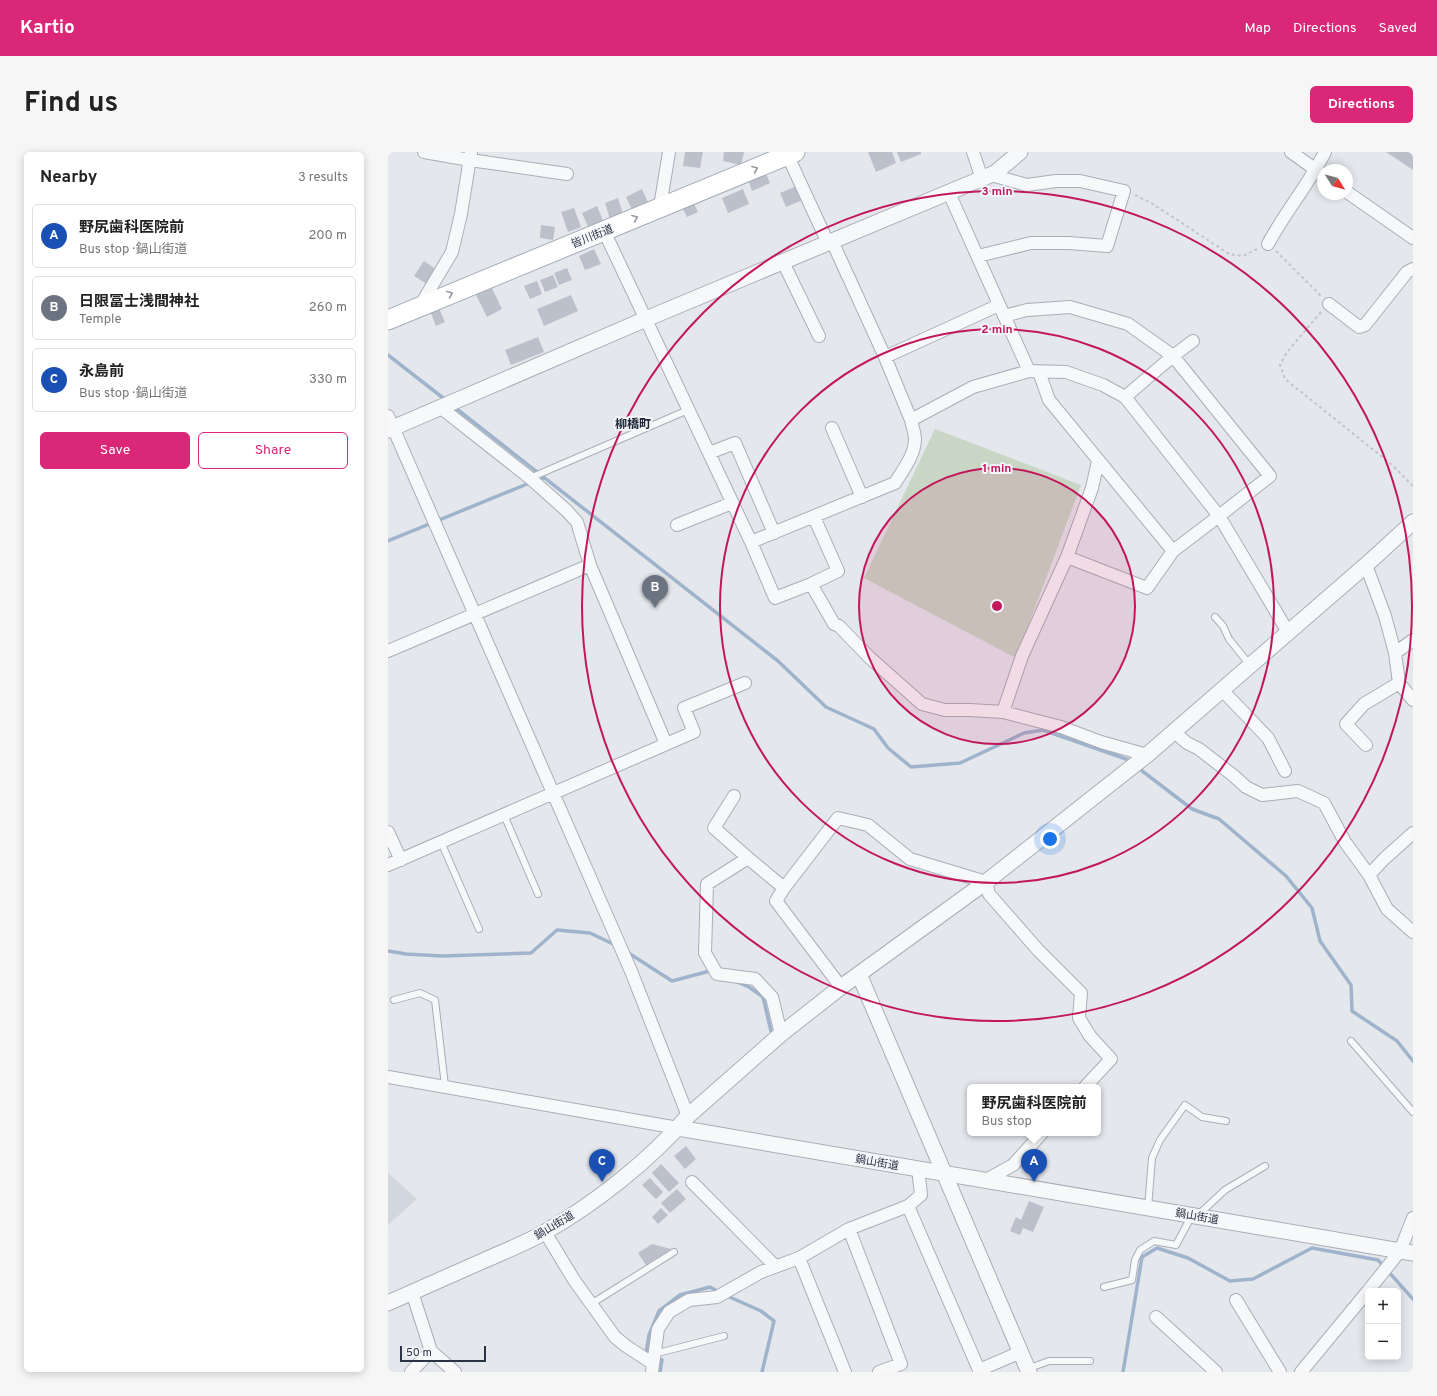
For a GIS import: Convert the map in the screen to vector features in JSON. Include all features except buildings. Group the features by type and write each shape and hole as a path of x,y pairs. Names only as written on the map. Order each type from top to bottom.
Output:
{"main road":[{"name":"皆川街道","path":"388,320 790,153"}],"street":[{"path":"424,152 470,156 567,174"},
{"path":"660,207 669,152"},
{"path":"973,152 987,177 1027,185 1056,181 1080,181 1124,191 1107,246 1069,243 1031,243 978,256"},
{"path":"688,1116 631,971 475,614 390,425 446,405 646,319 987,177 996,173 1020,152"},
{"path":"1290,152 1317,170"},
{"path":"1322,164 1325,152"},
{"path":"751,542 895,483 908,463 915,441 915,434 911,420 886,357 830,242 790,153"},
{"path":"420,306 452,252 461,214 470,156"},
{"path":"1268,244 1277,227 1317,176"},
{"path":"949,193 1002,310 1049,400 1173,551"},
{"path":"1353,196 1413,238"},
{"path":"604,231 751,542 775,598 811,584 838,571 814,517"},
{"path":"783,262 819,336"},
{"path":"1328,304 1359,327 1365,325 1407,272 1413,269"},
{"path":"886,357 1002,310 1070,307 1128,324 1172,356 1186,371 1270,476 1173,551 1147,588 1067,557"},
{"path":"1125,397 1172,356 1193,341"},
{"path":"911,420 973,387 1034,372 1066,372 1103,385 1125,397 1219,516 1288,632"},
{"path":"446,405 566,510 577,522 590,565 666,744"},
{"path":"832,428 862,497"},
{"path":"709,453 735,443 774,533"},
{"path":"1003,712 1022,656 1067,557 1092,488 1098,461"},
{"path":"676,525 732,503"},
{"path":"388,1077 678,1128 688,1116 781,1034 841,987 986,882 1147,755 1366,565 1413,522"},
{"path":"388,651 590,565"},
{"path":"1366,565 1385,616 1395,653 1399,683 1413,700"},
{"path":"811,584 834,624 839,626 869,656 922,704 945,710 1003,712 1062,727 1101,742 1147,755"},
{"path":"1395,653 1413,640"},
{"path":"388,866 694,732 684,708 746,683"},
{"path":"1366,745 1346,724 1364,704 1399,683"},
{"path":"1222,690 1268,738 1285,771"},
{"path":"1174,732 1187,743 1199,749 1246,787 1262,795 1298,791 1324,803 1345,842 1369,875 1387,909 1413,932"},
{"path":"734,796 714,828 784,888"},
{"path":"841,987 776,901 784,888 838,818 868,825 910,859 986,882"},
{"path":"388,832 401,860"},
{"path":"1369,875 1384,859 1413,833"},
{"path":"748,858 707,884 705,953 718,974 755,979 772,997 781,1034"},
{"path":"986,882 989,894 1038,950 1080,993 1079,1018 1090,1036 1111,1059 1088,1084"},
{"path":"859,974 1028,1370"},
{"name":"鍋山街道","path":"388,1303 522,1244 545,1232 607,1191 635,1168 678,1128 1407,1252"},
{"path":"986,1180 1012,1165 1039,1136"},
{"path":"545,1232 574,1280 615,1337 626,1346 653,1363 658,1329 669,1312 689,1300 717,1297 761,1272 799,1258 849,1229 908,1206 921,1195 918,1168"},
{"path":"692,1182 775,1266"},
{"path":"908,1206 979,1371 1020,1352"},
{"path":"1371,1288 1407,1252 1413,1218"},
{"path":"849,1229 901,1364 892,1370 879,1372"},
{"path":"799,1258 844,1372"},
{"path":"412,1292 431,1351 455,1372"},
{"path":"1301,1372 1365,1295"},
{"path":"1236,1300 1280,1372"},
{"path":"1156,1316 1216,1372"},
{"path":"411,1372 431,1351"}],"lane":[{"path":"530,478 688,410"},
{"path":"1215,617 1223,626 1229,639 1250,665"},
{"path":"504,815 538,894"},
{"path":"441,842 479,928"},
{"path":"394,1000 420,993 435,1000 445,1086"},
{"path":"1351,1041 1413,1112"},
{"path":"1148,1208 1152,1158 1160,1140 1185,1105 1202,1117 1226,1121"},
{"path":"1104,1287 1132,1280 1135,1260 1140,1250 1154,1241 1176,1245 1194,1216 1225,1190 1265,1166"},
{"path":"591,1304 674,1252"},
{"path":"653,1363 724,1336"},
{"path":"1028,1370 1049,1361 1090,1361"}],"path":[{"path":"1124,191 1150,203 1229,254 1243,256 1268,244 1328,304 1287,352 1280,364 1285,379 1391,464 1413,486"}],"shaded area":[{"path":"388,1173 417,1199 388,1225"}],"green space":[{"path":"935,429 1081,485 1016,658 864,578"}],"waterway":[{"path":"388,355 447,401"},
{"path":"453,406 778,661 826,707 874,729 888,748 911,767 960,763 1024,733 1043,730 1129,760 1132,763"},
{"path":"388,541 544,477"},
{"path":"1137,767 1192,809 1219,819 1286,876 1312,908 1320,941 1351,985 1352,1011 1397,1041 1413,1061"},
{"path":"388,951 406,954 442,956 531,953 557,930 590,933 615,945"},
{"path":"627,952 672,981 710,971 713,972"},
{"path":"737,982 749,987 763,997 771,1031"},
{"path":"1123,1372 1142,1257 1157,1248 1188,1258 1230,1281 1253,1279 1312,1248 1378,1260 1413,1299"},
{"path":"647,1354 649,1335 659,1311 680,1295 710,1287 719,1292"},
{"path":"725,1295 761,1311 774,1321 762,1372"},
{"path":"656,1358 662,1360 660,1372"}],"place":[{"name":"日限冨士浅間神社","path":"655,608"},
{"name":"永島前","path":"602,1182"},
{"name":"野尻歯科医院前","path":"1034,1182"}],"district":[{"name":"柳橋町","path":"633,424"}]}
